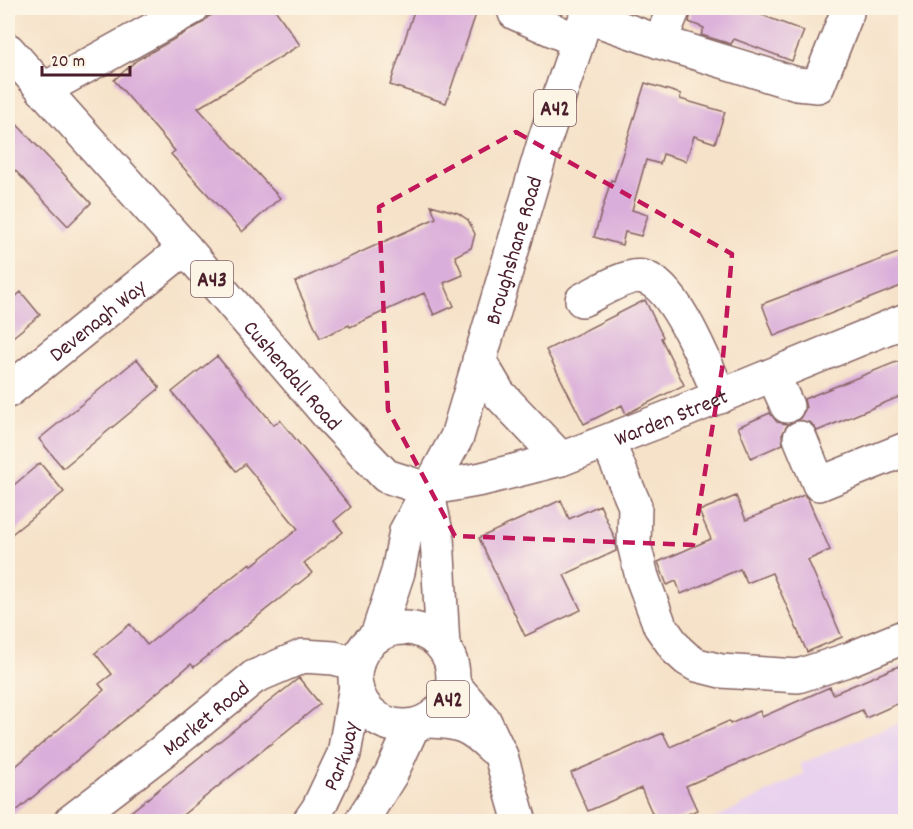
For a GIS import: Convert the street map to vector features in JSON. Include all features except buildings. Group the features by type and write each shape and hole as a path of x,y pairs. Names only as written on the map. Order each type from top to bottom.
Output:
{"street":[{"path":"44,90 192,8"},
{"path":"660,42 674,8"},
{"path":"515,13 584,22 660,42 797,84 818,86 847,13"},
{"name":"Broughshane Road","path":"377,636 398,572 406,531 457,437 545,139 584,22"},
{"name":"Cushendall Road","path":"8,50 185,248 329,416 386,476 427,489"},
{"name":"Devenagh Way","path":"8,391 185,248"},
{"path":"582,300 625,279 643,277 662,289 681,313 720,397"},
{"name":"Warden Street","path":"427,489 482,479 561,459 720,397 906,320"},
{"path":"479,360 499,394 561,459"},
{"path":"772,375 787,406"},
{"path":"800,438 819,484 906,450"},
{"path":"608,442 635,506 634,544 649,597 667,638 687,659 697,665 721,671 798,676 850,659 906,636"},
{"name":"A42","path":"377,636 366,646 356,675 361,700 370,713 383,722 397,726 420,723 440,711 448,699 453,684 453,670 450,657 443,646 436,537 427,489"},
{"path":"377,636 390,630 420,630 443,646"},
{"name":"Market Road","path":"70,822 172,744 254,677 303,656 334,658 356,675"},
{"name":"Parkway","path":"309,822 318,809 344,754 356,675"},
{"path":"453,684 484,720 501,756 520,822"},
{"path":"420,723 454,722 476,731 501,756"},
{"name":"Parkway","path":"360,822 420,723"}],"highlighted area":[{"path":"516,132 732,254 722,369 693,545 455,536 388,410 379,207"}],"shaded area":[{"path":"905,720 905,821 710,821 804,774 800,764"},
{"path":"463,807 483,821 432,821"}]}
